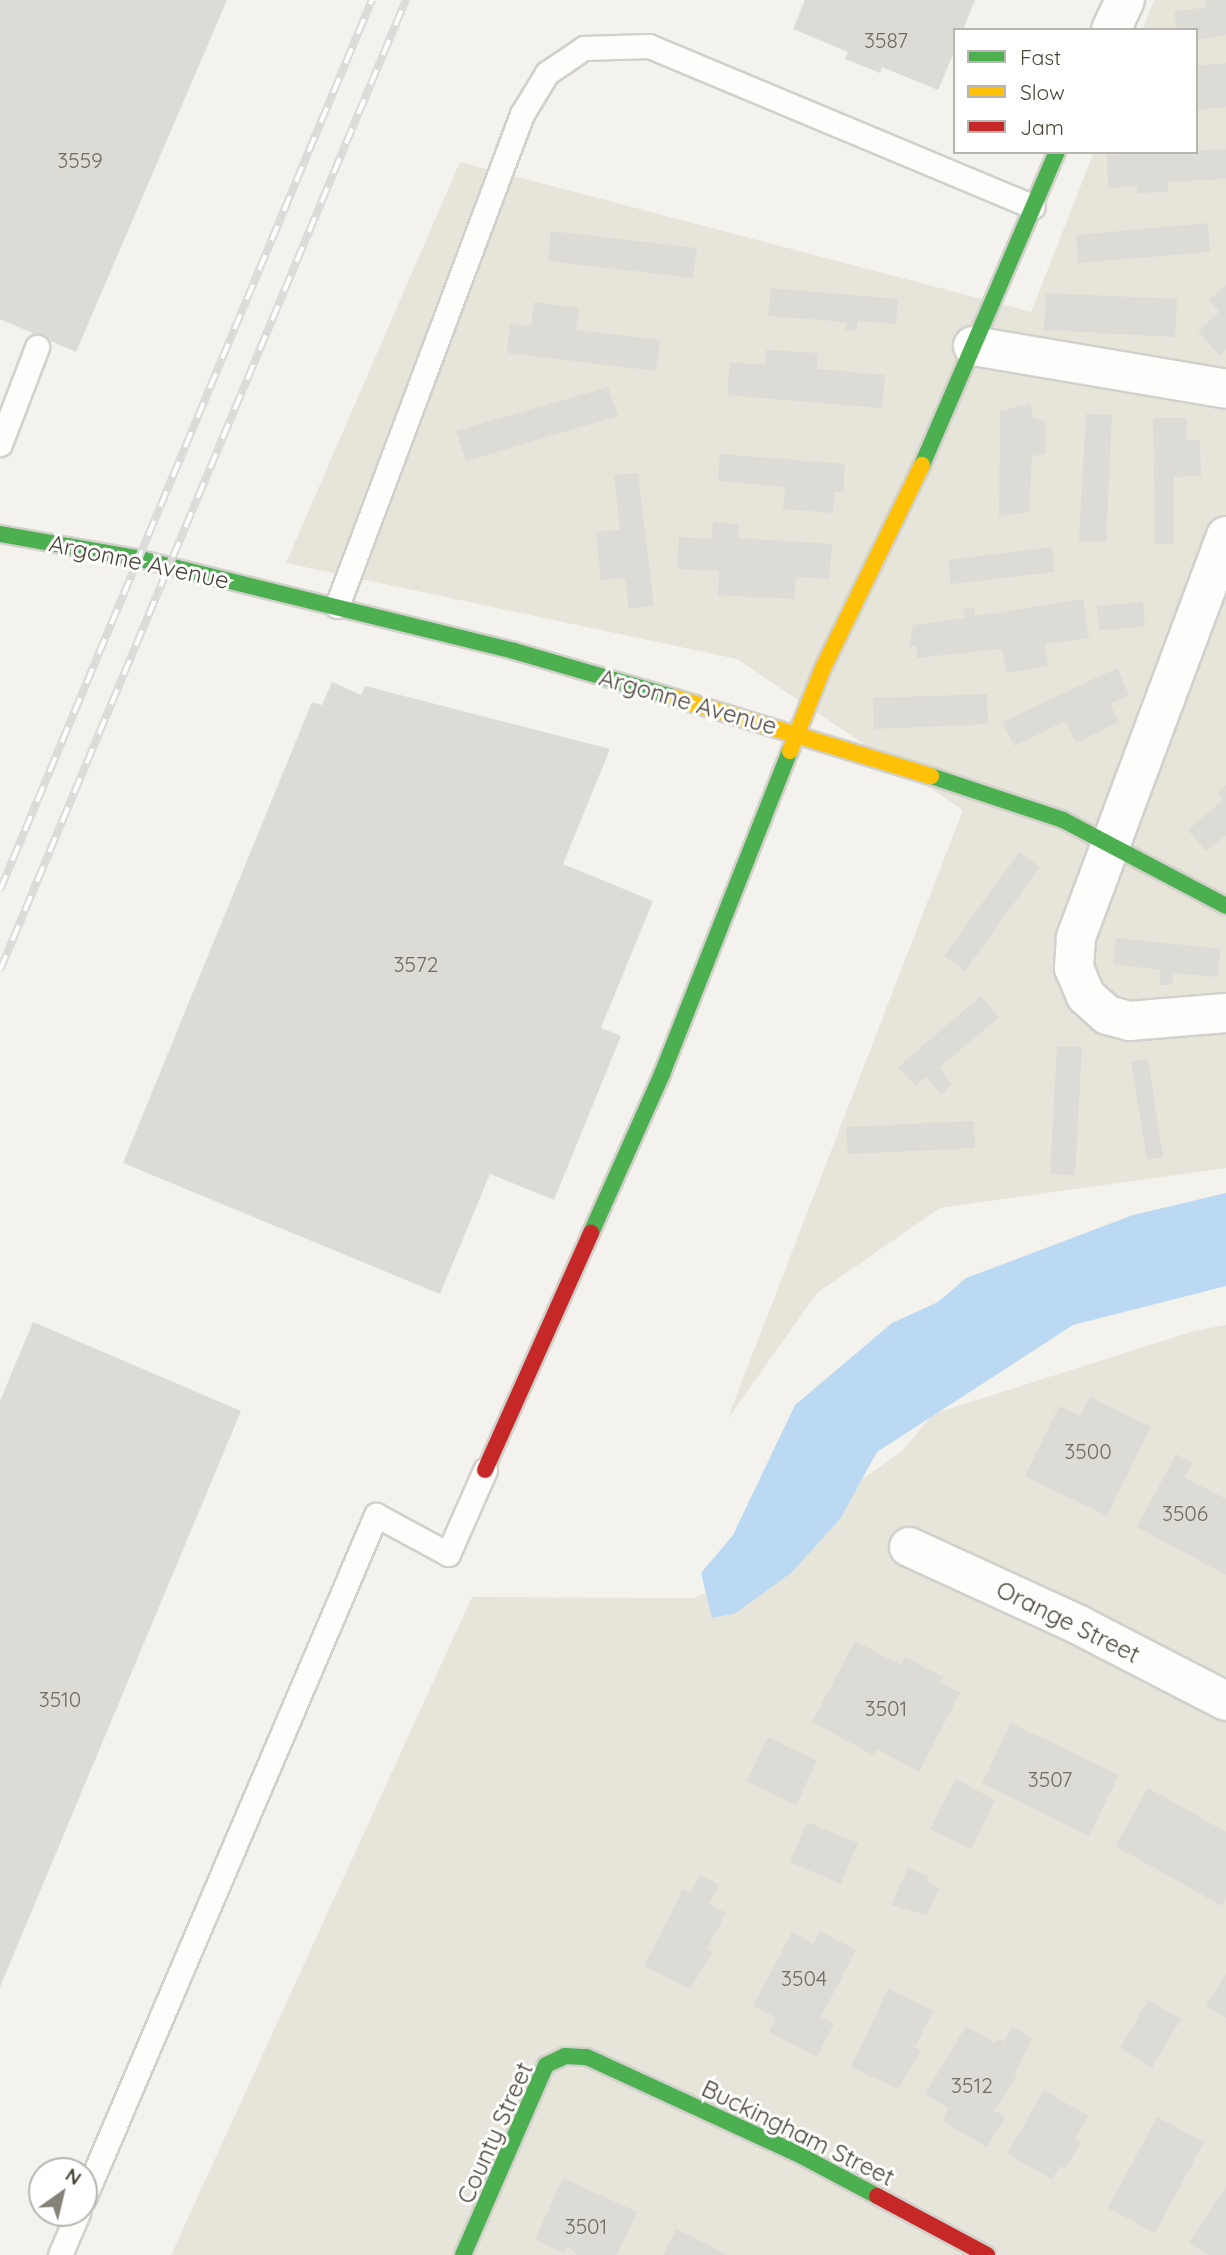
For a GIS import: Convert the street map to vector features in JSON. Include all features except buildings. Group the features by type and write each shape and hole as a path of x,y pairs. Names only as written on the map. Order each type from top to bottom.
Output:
{"street":[{"path":"1112,28 1125,0"},
{"name":"Argonne Avenue","path":"0,534 136,558 337,606 514,651 797,733 823,668 916,480 1056,154"},
{"path":"973,346 1226,389"},
{"path":"1226,537 1216,594 1076,938 1074,968 1086,996 1107,1015 1129,1021 1226,1013"},
{"path":"485,1470 662,1074 797,733 1063,820 1226,906"},
{"name":"Orange Street","path":"909,1547 1077,1624 1226,1701"},
{"name":"County Street","path":"463,2255 546,2065 565,2056 587,2057"},
{"name":"Buckingham Street","path":"587,2057 794,2152 987,2255"}],"lane":[{"path":"337,606 522,114 547,73 584,48 649,46 1033,207"},
{"path":"0,444 37,347"},
{"path":"98,2165 376,1515 448,1554 485,1470"},
{"path":"60,2255 72,2227"}],"shaded area":[{"path":"1154,0 1226,0 1226,1168 940,1208 817,1293 727,1420 963,810 737,659 286,563 460,162 1031,312 1093,154 1198,154 1198,28 1143,28"},
{"path":"1226,1325 1226,2255 171,2255 472,1597 693,1598 747,1576 839,1496 902,1451 933,1414 1194,1331"}],"water":[{"path":"1226,1193 1226,1286 1073,1325 877,1452 840,1519 792,1572 736,1613 712,1618 701,1573 733,1535 795,1405 892,1323 938,1302 966,1278 1133,1215"}],"railway":[{"path":"0,890 372,0"},
{"path":"0,970 406,0"}],"traffic: fast":[{"path":"922,465 1056,154"},
{"path":"0,534 136,558 514,651 672,697"},
{"path":"591,1233 662,1074 790,751"},
{"path":"931,776 1063,820 1226,906"},
{"path":"463,2255 546,2065 565,2056 587,2057 794,2152 877,2196"}],"traffic: slow":[{"path":"790,751 823,668 922,465"},
{"path":"672,697 931,776"}],"traffic: jam":[{"path":"485,1470 591,1233"},
{"path":"877,2196 987,2255"}]}
